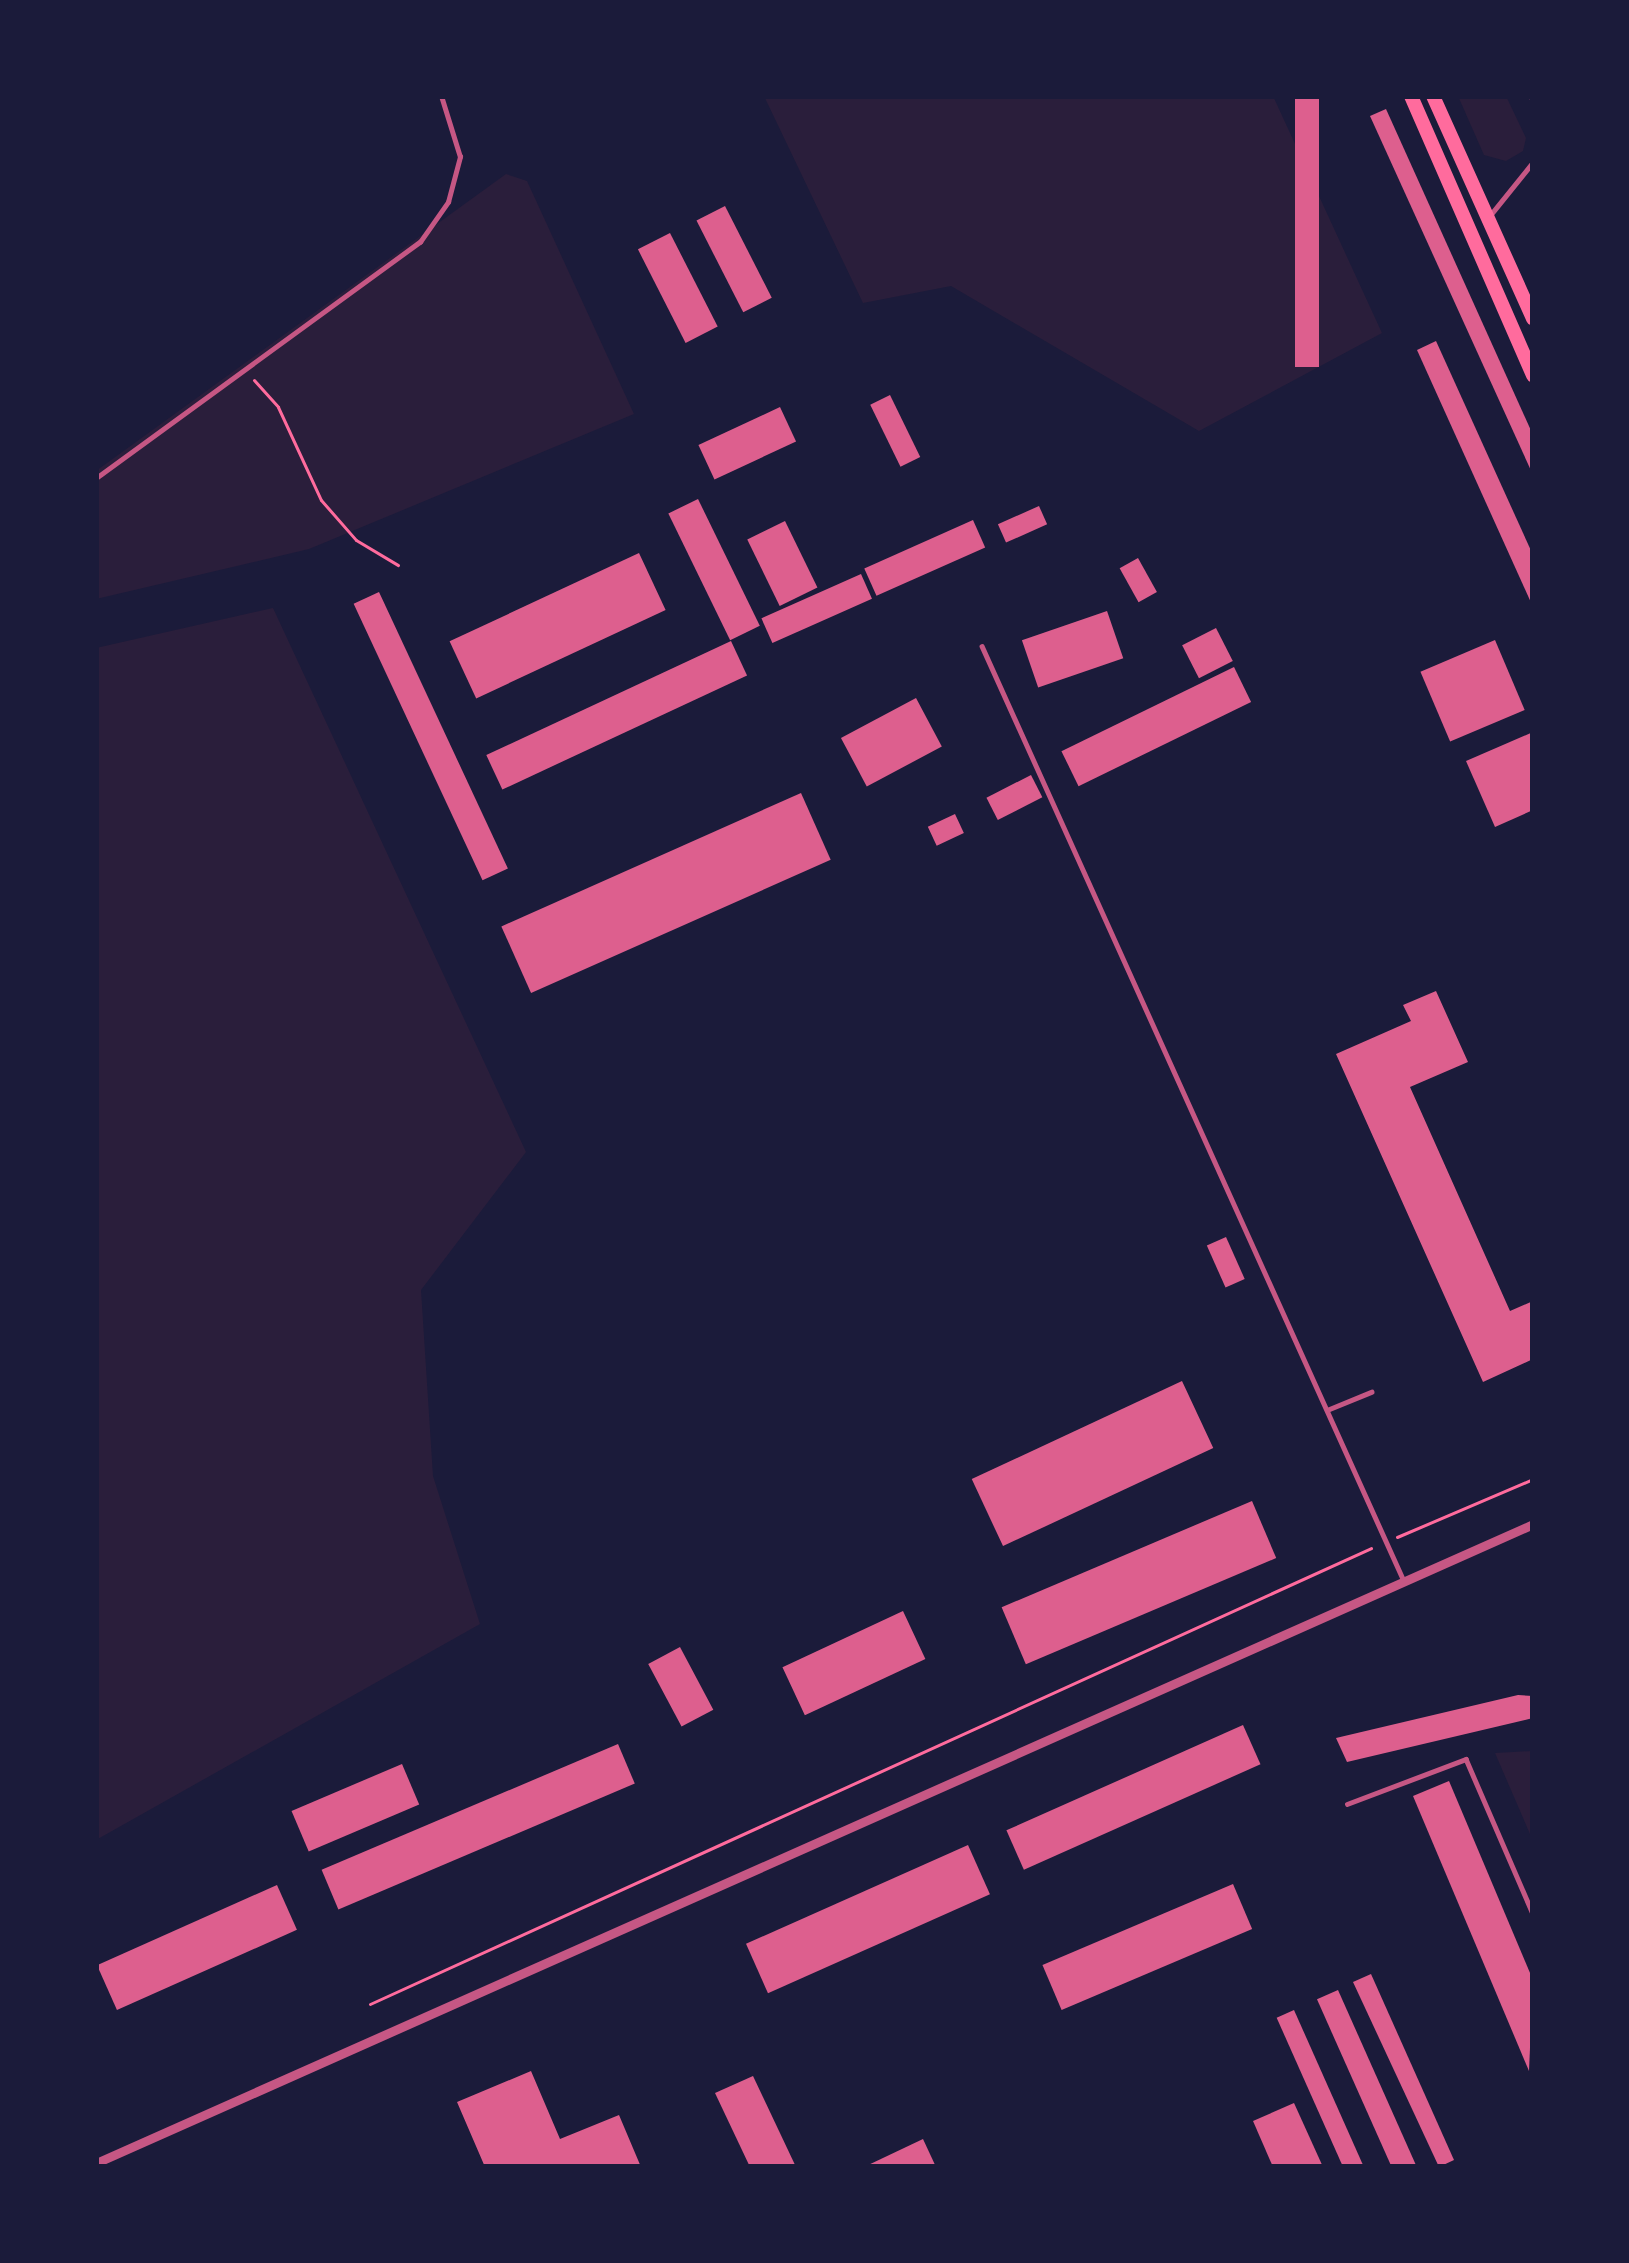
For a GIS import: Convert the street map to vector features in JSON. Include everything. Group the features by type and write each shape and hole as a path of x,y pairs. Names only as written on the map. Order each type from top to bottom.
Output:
{"main road":[{"path":"1411,96 1533,375"},
{"path":"1433,96 1533,319"}],"street":[{"path":"96,2163 1533,1524"}],"lane":[{"path":"96,478 420,242 448,202 460,157 441,96"},
{"path":"1488,217 1533,163"},
{"path":"982,646 1404,1581"},
{"path":"1326,1411 1371,1392"},
{"path":"1346,1804 1466,1759 1533,1914"}],"path":[{"path":"244,370 278,407 321,500 356,540 398,565"},
{"path":"370,2004 1533,1479"}],"shaded area":[{"path":"764,96 1273,96 1382,333 1199,431 951,286 863,303"},
{"path":"1458,96 1506,96 1526,138 1523,151 1506,161 1484,155"},
{"path":"506,174 527,181 634,414 309,549 96,599 96,471"},
{"path":"273,608 526,1152 421,1290 433,1476 480,1624 96,1840 96,648"},
{"path":"1533,1751 1533,1841 1495,1753"}],"building":[{"path":"1295,96 1319,96 1319,367 1295,367"},
{"path":"1386,109 1533,435 1533,475 1370,116"},
{"path":"725,206 772,298 743,312 696,221"},
{"path":"670,233 718,327 686,343 638,249"},
{"path":"1436,341 1533,555 1533,607 1417,350"},
{"path":"890,395 920,457 900,467 870,405"},
{"path":"780,407 796,441 714,479 698,445"},
{"path":"698,499 760,626 730,640 668,513"},
{"path":"1039,506 1047,524 1006,543 998,524"},
{"path":"973,520 985,547 876,596 864,568"},
{"path":"785,521 817,588 780,606 747,539"},
{"path":"639,553 666,610 476,698 450,641"},
{"path":"1138,558 1157,592 1139,602 1120,568"},
{"path":"861,574 872,599 772,643 761,618"},
{"path":"379,592 508,868 483,880 354,604"},
{"path":"1107,611 1123,658 1038,688 1022,640"},
{"path":"1216,628 1233,661 1199,678 1182,645"},
{"path":"1495,640 1525,710 1450,742 1420,672"},
{"path":"731,641 747,675 502,790 486,755"},
{"path":"1234,667 1251,702 1079,786 1061,751"},
{"path":"916,698 942,747 867,786 841,738"},
{"path":"1533,732 1533,810 1495,827 1466,761"},
{"path":"1031,775 1042,797 998,820 986,798"},
{"path":"801,793 831,860 531,993 501,926"},
{"path":"955,814 964,833 937,846 928,827"},
{"path":"1436,991 1468,1062 1410,1087 1510,1311 1533,1301 1533,1359 1483,1382 1336,1054 1411,1021 1403,1005"},
{"path":"1226,1237 1245,1279 1226,1288 1207,1246"},
{"path":"1182,1381 1213,1448 1003,1546 972,1479"},
{"path":"1252,1501 1276,1558 1026,1664 1002,1607"},
{"path":"903,1611 925,1659 805,1715 782,1667"},
{"path":"680,1647 713,1710 682,1727 648,1664"},
{"path":"1518,1695 1533,1696 1533,1718 1347,1762 1336,1738"},
{"path":"1243,1725 1260,1764 1024,1870 1006,1830"},
{"path":"618,1744 635,1784 338,1909 322,1870"},
{"path":"402,1764 419,1805 309,1851 292,1811"},
{"path":"1449,1781 1533,1980 1529,2071 1413,1796"},
{"path":"968,1845 990,1894 768,1993 746,1944"},
{"path":"1233,1884 1252,1929 1062,2010 1042,1965"},
{"path":"277,1885 297,1930 117,2010 97,1965"},
{"path":"1371,1974 1454,2160 1439,2167 1353,1982"},
{"path":"1338,1990 1417,2167 1392,2167 1317,1999"},
{"path":"1294,2010 1364,2166 1343,2167 1277,2018"},
{"path":"531,2071 560,2139 619,2115 641,2167 485,2167 457,2102"},
{"path":"753,2076 796,2167 750,2167 715,2093"},
{"path":"1294,2103 1323,2167 1273,2167 1253,2121"},
{"path":"923,2139 936,2167 864,2167"}]}
